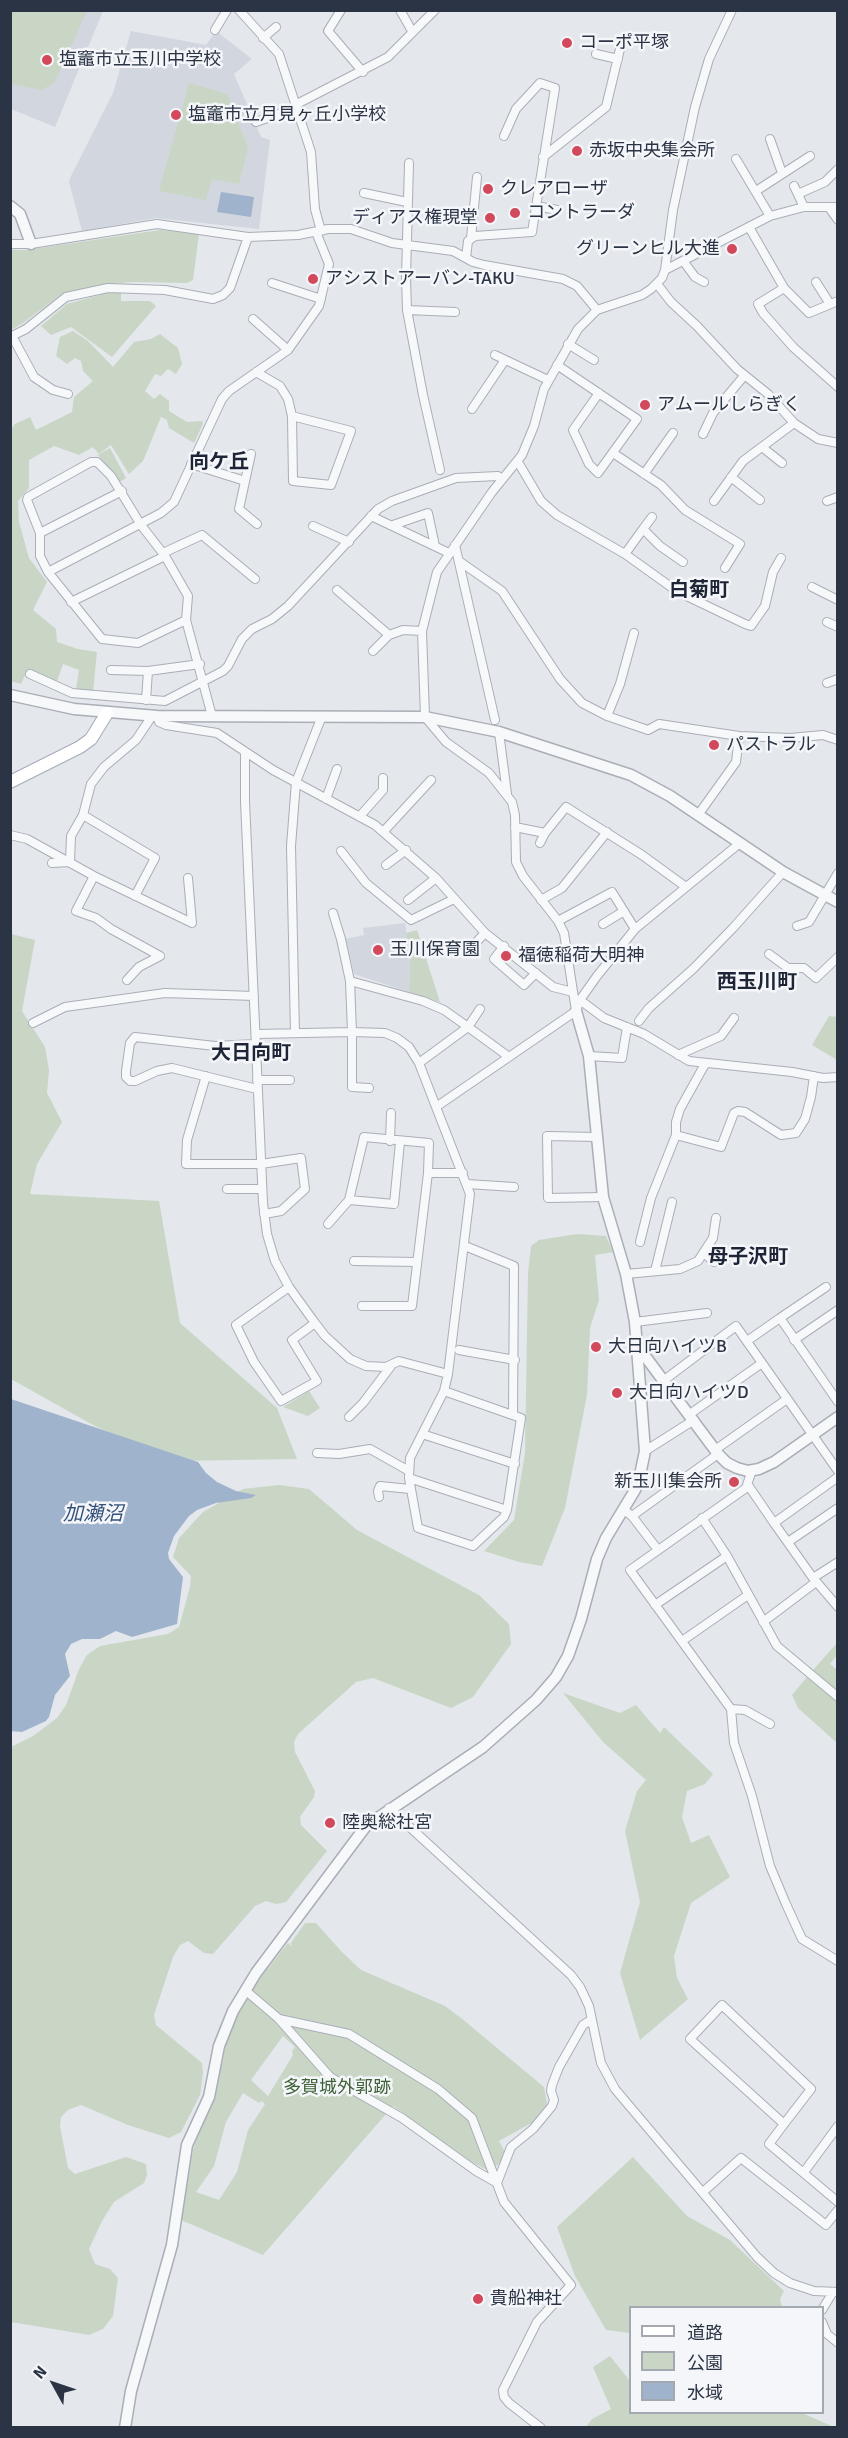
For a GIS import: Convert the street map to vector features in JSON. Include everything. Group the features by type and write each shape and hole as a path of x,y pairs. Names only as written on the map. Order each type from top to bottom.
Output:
{"main road":[{"path":"10,782 80,747 91,739 106,713"}],"street":[{"path":"215,30 227,10"},
{"path":"48,572 141,525 174,502 222,399 228,391 288,350 319,306 328,264 315,209 311,152 279,54 239,10"},
{"path":"341,10 328,31 363,72"},
{"path":"400,10 412,31"},
{"path":"256,122 296,107 388,57 435,10"},
{"path":"628,1513 645,1451 639,1348 626,1274 603,1197 589,1056 576,1011 564,933 516,862 512,802 489,773 446,742 425,717 422,631 434,580 455,545 502,479 518,462 534,426 548,380 578,329 597,310 642,295 657,284 666,270 673,210 695,107 708,58 732,10"},
{"path":"263,38 276,27"},
{"path":"543,157 606,107 620,49"},
{"path":"596,54 618,59"},
{"path":"471,238 532,232 555,88 540,83 516,109 504,136"},
{"path":"770,139 782,173"},
{"path":"756,191 810,156"},
{"path":"736,159 770,216"},
{"path":"409,163 406,245 408,310 421,385 440,470"},
{"path":"804,207 796,190 825,183 837,170"},
{"path":"466,258 468,241 471,238 477,177"},
{"path":"364,193 407,202"},
{"path":"10,206 20,214 31,244"},
{"path":"536,206 557,210"},
{"path":"666,270 770,216 804,207 834,208 837,220"},
{"path":"10,244 31,244 157,224 248,237 297,235 351,229 392,243 453,250 484,265 570,282 577,286 597,310"},
{"path":"749,227 784,288 809,313 833,302 816,282"},
{"path":"68,394 53,390 34,378 11,336 26,329 66,297 108,288 165,290 213,299 223,296 230,288 248,237"},
{"path":"684,262 687,269 704,282"},
{"path":"272,283 321,299"},
{"path":"657,284 671,302 744,376 768,394 794,423 818,439 836,440"},
{"path":"784,288 758,304 763,313 793,347 837,387"},
{"path":"408,310 455,312"},
{"path":"253,319 288,350"},
{"path":"568,344 594,360"},
{"path":"495,355 548,380"},
{"path":"472,409 505,360"},
{"path":"557,365 637,419 598,473 589,464 573,430 598,393"},
{"path":"256,372 280,386 288,399 292,416 293,481 331,485 351,431 292,416"},
{"path":"703,434 713,413 744,376"},
{"path":"714,501 743,461 794,423"},
{"path":"644,474 673,433"},
{"path":"762,447 782,463"},
{"path":"613,453 661,485 685,510 740,544 725,568"},
{"path":"251,454 239,509 257,524"},
{"path":"186,620 138,643 102,639 48,572 40,556 40,533 27,500 28,497 91,462 97,462 104,468 122,491 141,525 164,554 188,596 186,620 205,682 212,716"},
{"path":"518,462 541,501 557,515 625,554 678,592 751,626 765,606 773,573 781,558"},
{"path":"191,464 245,481"},
{"path":"30,674 72,693 165,701 223,671 242,639 252,629 272,619 288,606 371,516 392,501 456,478 498,476 502,479"},
{"path":"731,477 760,500"},
{"path":"40,533 122,491"},
{"path":"827,501 837,497"},
{"path":"393,525 428,513 435,546"},
{"path":"371,516 449,554"},
{"path":"625,554 652,517"},
{"path":"313,526 349,542"},
{"path":"643,529 660,546 683,562"},
{"path":"71,602 202,536 255,579"},
{"path":"455,545 495,720"},
{"path":"459,561 502,591 560,680 582,703 607,716 648,730 659,724 739,736 790,738 824,735 837,740"},
{"path":"812,587 837,600"},
{"path":"337,590 389,635"},
{"path":"827,622 837,627"},
{"path":"373,651 389,635 403,630 422,631"},
{"path":"607,716 620,684 634,633"},
{"path":"111,670 148,670 200,664"},
{"path":"146,700 148,670"},
{"path":"827,683 837,679"},
{"path":"10,695 63,707 106,713 155,716 425,717 499,732 631,775 670,796 783,872 837,902"},
{"path":"155,716 159,722 166,725 217,734 245,754 384,831 436,878 485,933 553,987 573,992"},
{"path":"70,862 71,836 83,815 90,784 104,767 136,740 155,716"},
{"path":"295,1033 291,846 296,782 322,716"},
{"path":"499,732 507,795"},
{"path":"698,815 736,762 739,736"},
{"path":"245,754 245,801 262,1189 264,1214 275,1261 289,1287 315,1323 325,1336 350,1359 366,1366 392,1365"},
{"path":"326,800 337,769"},
{"path":"360,816 383,790 383,778"},
{"path":"384,831 431,780"},
{"path":"540,843 566,807 607,832 686,887"},
{"path":"83,815 155,858 135,896"},
{"path":"515,827 545,834"},
{"path":"541,900 562,888 607,832"},
{"path":"10,835 27,839 94,876 192,923 188,878"},
{"path":"436,1107 576,1011 580,1000 620,944 635,929 740,843"},
{"path":"386,865 406,850"},
{"path":"341,851 366,883 411,920 454,899"},
{"path":"52,863 70,862"},
{"path":"639,1021 649,1008 725,936 783,872"},
{"path":"796,926 809,922 837,873"},
{"path":"94,876 76,911 96,918 111,929 160,956 139,967 127,980"},
{"path":"408,900 436,878"},
{"path":"558,921 612,892 635,929"},
{"path":"603,924 624,911"},
{"path":"333,914 350,981 352,1087 369,1088"},
{"path":"467,952 485,933"},
{"path":"504,946 494,959 524,985 536,973"},
{"path":"769,954 788,968 804,968 816,978 837,957"},
{"path":"350,981 423,1001 444,1010 509,1057"},
{"path":"33,1023 65,1007 156,994 205,993 254,996"},
{"path":"580,1000 604,1018 644,1034 689,1061 837,1077"},
{"path":"419,1063 468,1027 480,1009"},
{"path":"678,1055 721,1036 734,1018"},
{"path":"589,1056 622,1058 627,1027"},
{"path":"256,1034 385,1033 409,1047 419,1063 470,1194 448,1374 444,1391 410,1458 410,1489 418,1528 474,1546 504,1517 507,1510 521,1418 444,1391"},
{"path":"256,1044 215,1046 135,1037 130,1043 126,1077 130,1081 172,1068 257,1089"},
{"path":"640,1242 651,1198 676,1135 676,1122 680,1109 705,1064"},
{"path":"206,1076 187,1140 186,1164 261,1164 301,1158 305,1189 281,1211 264,1214"},
{"path":"676,1135 721,1147 734,1113 738,1111 745,1112 781,1135 796,1133 805,1119 814,1076"},
{"path":"257,1080 290,1080"},
{"path":"390,1141 392,1113"},
{"path":"597,1137 547,1136 548,1198 603,1197"},
{"path":"328,1224 349,1200 364,1137 429,1143 428,1173 412,1306 362,1306"},
{"path":"349,1200 394,1204 400,1142"},
{"path":"428,1173 463,1173"},
{"path":"467,1184 514,1187"},
{"path":"227,1189 262,1189"},
{"path":"655,1271 672,1202"},
{"path":"626,1274 680,1269 698,1261 705,1254 713,1238 716,1218"},
{"path":"465,1246 514,1266 513,1415"},
{"path":"705,1254 714,1262"},
{"path":"354,1261 417,1262"},
{"path":"289,1287 236,1325 254,1362 281,1401 317,1381 292,1340 315,1323"},
{"path":"747,1341 826,1287"},
{"path":"794,1340 837,1311"},
{"path":"635,1322 707,1313"},
{"path":"780,1318 837,1402"},
{"path":"663,1381 736,1326 837,1471"},
{"path":"639,1348 716,1452 727,1463 737,1468 752,1470 774,1462 837,1417"},
{"path":"459,1350 514,1360"},
{"path":"349,1417 363,1403 392,1365 399,1361 448,1374"},
{"path":"645,1451 762,1363"},
{"path":"125,2427 130,2391 172,2245 187,2145 209,2097 223,2034 245,1990 366,1826 389,1808 483,1747 536,1700 556,1677 568,1656 581,1619 597,1559 606,1538 628,1513 787,1399"},
{"path":"422,1434 515,1464"},
{"path":"317,1453 339,1454 370,1449 409,1474 507,1510"},
{"path":"752,1470 748,1485 630,1570 731,1709 734,1743 752,1797 770,1866 802,1939 837,1961"},
{"path":"774,1523 837,1477"},
{"path":"748,1485 815,1580 837,1607"},
{"path":"379,1497 380,1486 410,1489"},
{"path":"788,1542 837,1508"},
{"path":"628,1513 658,1550"},
{"path":"702,1518 727,1556 777,1646 837,1697"},
{"path":"656,1605 727,1556"},
{"path":"764,1622 837,1562"},
{"path":"682,1641 748,1595"},
{"path":"731,1709 745,1710 770,1724"},
{"path":"389,1808 572,1975 589,2006 605,2073 629,2106 742,2239 774,2273 790,2283 814,2291 835,2292"},
{"path":"245,1990 279,2019 330,2078 402,2118 476,2171 497,2183"},
{"path":"784,2124 690,2039 722,2005 811,2089 769,2144 837,2202"},
{"path":"279,2019 349,2034 438,2089 472,2118 507,2208 571,2285 537,2322 504,2390 506,2401 541,2427"},
{"path":"497,2183 511,2147 533,2129 552,2106 554,2100 552,2085 559,2067 583,2025 591,2019"},
{"path":"804,2172 837,2126"},
{"path":"703,2192 741,2158 826,2225 837,2210"},
{"path":"824,2307 835,2292"},
{"path":"824,2327 827,2334 837,2343"}],"shaded area":[{"name":"塩竈市立玉川中学校","path":"10,11 103,11 55,127 11,109"},
{"name":"塩竈市立月見ヶ丘小学校","path":"131,31 206,45 216,31 252,59 234,74 261,137 270,140 259,229 156,218 82,231 69,182 113,93"},
{"name":"玉川保育園","path":"405,923 410,961 409,992 354,974 346,939 364,935 363,928"}],"green space":[{"path":"11,10 87,11 54,83 41,90 11,84"},
{"path":"189,83 227,94 248,148 239,184 212,179 206,200 159,191"},
{"path":"160,230 199,234 193,280 187,283 131,282 100,285 63,293 11,330 11,250 26,250"},
{"path":"111,292 121,292 121,301 150,301 156,306 112,357 71,327 51,335 41,326 67,304"},
{"path":"73,331 88,341 113,367 134,342 151,339 160,334 178,348 182,364 176,374 168,369 161,376 155,374 145,391 154,399 160,394 169,401 169,411 187,422 202,421 203,424 194,443 169,428 167,420 161,417 143,461 129,474 111,445 99,454 93,447 79,455 54,446 29,460 29,488 18,501 19,522 29,558 47,582 33,610 56,629 57,642 97,652 93,692 76,689 79,670 63,664 56,684 28,669 21,684 11,681 11,429 15,424 30,417 36,430 72,412 74,397 93,381 83,371 81,361 75,358 67,364 56,356 60,337"},
{"path":"110,448 126,478 120,482 98,455"},
{"path":"417,930 440,1002 409,992 410,961 406,933"},
{"path":"11,934 35,940 22,1011 45,1047 49,1070 47,1093 62,1122 37,1164 30,1194 159,1201 180,1323 277,1408 297,1459 172,1461 93,1425 11,1379"},
{"path":"829,1016 837,1017 837,1060 812,1045"},
{"path":"577,1234 606,1236 613,1252 595,1255 599,1300 590,1328 587,1395 565,1508 542,1566 519,1562 484,1551 514,1520 525,1453 528,1273 531,1246 539,1240"},
{"path":"309,1391 320,1408 308,1416 283,1407"},
{"path":"279,1485 309,1489 357,1530 479,1595 509,1624 511,1644 473,1697 451,1708 373,1678 356,1682 298,1734 294,1742 295,1752 315,1791 314,1797 300,1817 301,1825 327,1851 286,1902 276,1904 266,1901 255,1906 213,1954 204,1953 188,1941 180,1945 173,1957 154,2015 156,2025 202,2063 203,2073 200,2095 181,2132 169,2138 128,2125 81,2105 68,2110 61,2117 60,2126 68,2168 75,2174 126,2157 146,2164 147,2175 144,2183 114,2202 89,2249 95,2264 110,2269 118,2278 113,2316 103,2329 89,2335 11,2322 11,1747 33,1736 57,1718 66,1705 79,1669 87,1655 100,1646 168,1634 179,1627 191,1576 173,1557 179,1538 203,1512 243,1489"},
{"path":"837,1643 837,1655 830,1664 837,1670 837,1692 813,1670"},
{"path":"807,1677 837,1702 837,1743 798,1708 792,1695"},
{"path":"563,1693 620,1713 636,1705 660,1733 664,1727 713,1774 705,1784 687,1791 682,1817 691,1843 709,1835 730,1877 691,1903 674,1956 677,1978 688,1999 640,2040 620,1973 640,1902 625,1831 637,1791 646,1780 603,1742"},
{"name":"多賀城外郭跡","path":"305,1923 316,1923 361,1970 445,2006 461,2018 544,2087 547,2104 535,2121 499,2141 505,2152 500,2163 489,2171 472,2162 393,2106 263,2255 181,2220 193,2150 199,2131 214,2100 228,2036 246,1996 288,1943 292,1947 291,1943","holes":["283,2036 295,2047 292,2051 293,2055 268,2096 251,2080","243,2093 265,2104 248,2130 237,2172 219,2200 196,2192 214,2166 226,2122"]},
{"path":"633,2157 687,2216 730,2240 784,2291 780,2299 782,2306 629,2306 629,2333 606,2330 575,2276 557,2227"},
{"path":"610,2356 629,2380 629,2414 804,2414 834,2427 586,2427 592,2419 611,2409 593,2367"}],"water":[{"path":"221,192 254,197 251,217 217,212"},
{"name":"加瀬沼","path":"11,1399 198,1462 217,1482 236,1491 256,1495 251,1498 216,1503 197,1510 189,1516 174,1536 168,1553 169,1559 183,1577 177,1624 132,1637 116,1631 100,1639 82,1639 71,1644 65,1654 70,1676 55,1695 49,1717 46,1721 22,1732 10,1731"}],"place":[{"name":"コーポ平塚","path":"567,43"},
{"name":"塩竈市立玉川中学校","path":"47,60"},
{"name":"塩竈市立月見ヶ丘小学校","path":"176,115"},
{"name":"赤坂中央集会所","path":"577,151"},
{"name":"クレアローザ","path":"488,189"},
{"name":"コントラーダ","path":"515,213"},
{"name":"ディアス権現堂","path":"490,218"},
{"name":"グリーンヒル大進","path":"732,249"},
{"name":"アシストアーバン-TAKU","path":"313,279"},
{"name":"アムールしらぎく","path":"645,405"},
{"name":"パストラル","path":"714,745"},
{"name":"玉川保育園","path":"378,950"},
{"name":"福徳稲荷大明神","path":"506,956"},
{"name":"大日向ハイツB","path":"596,1347"},
{"name":"大日向ハイツD","path":"617,1393"},
{"name":"新玉川集会所","path":"734,1482"},
{"name":"陸奥総社宮","path":"330,1823"},
{"name":"貴船神社","path":"478,2299"}],"district":[{"name":"向ケ丘","path":"219,463"},
{"name":"白菊町","path":"699,591"},
{"name":"西玉川町","path":"757,983"},
{"name":"大日向町","path":"251,1054"},
{"name":"母子沢町","path":"748,1258"}]}
